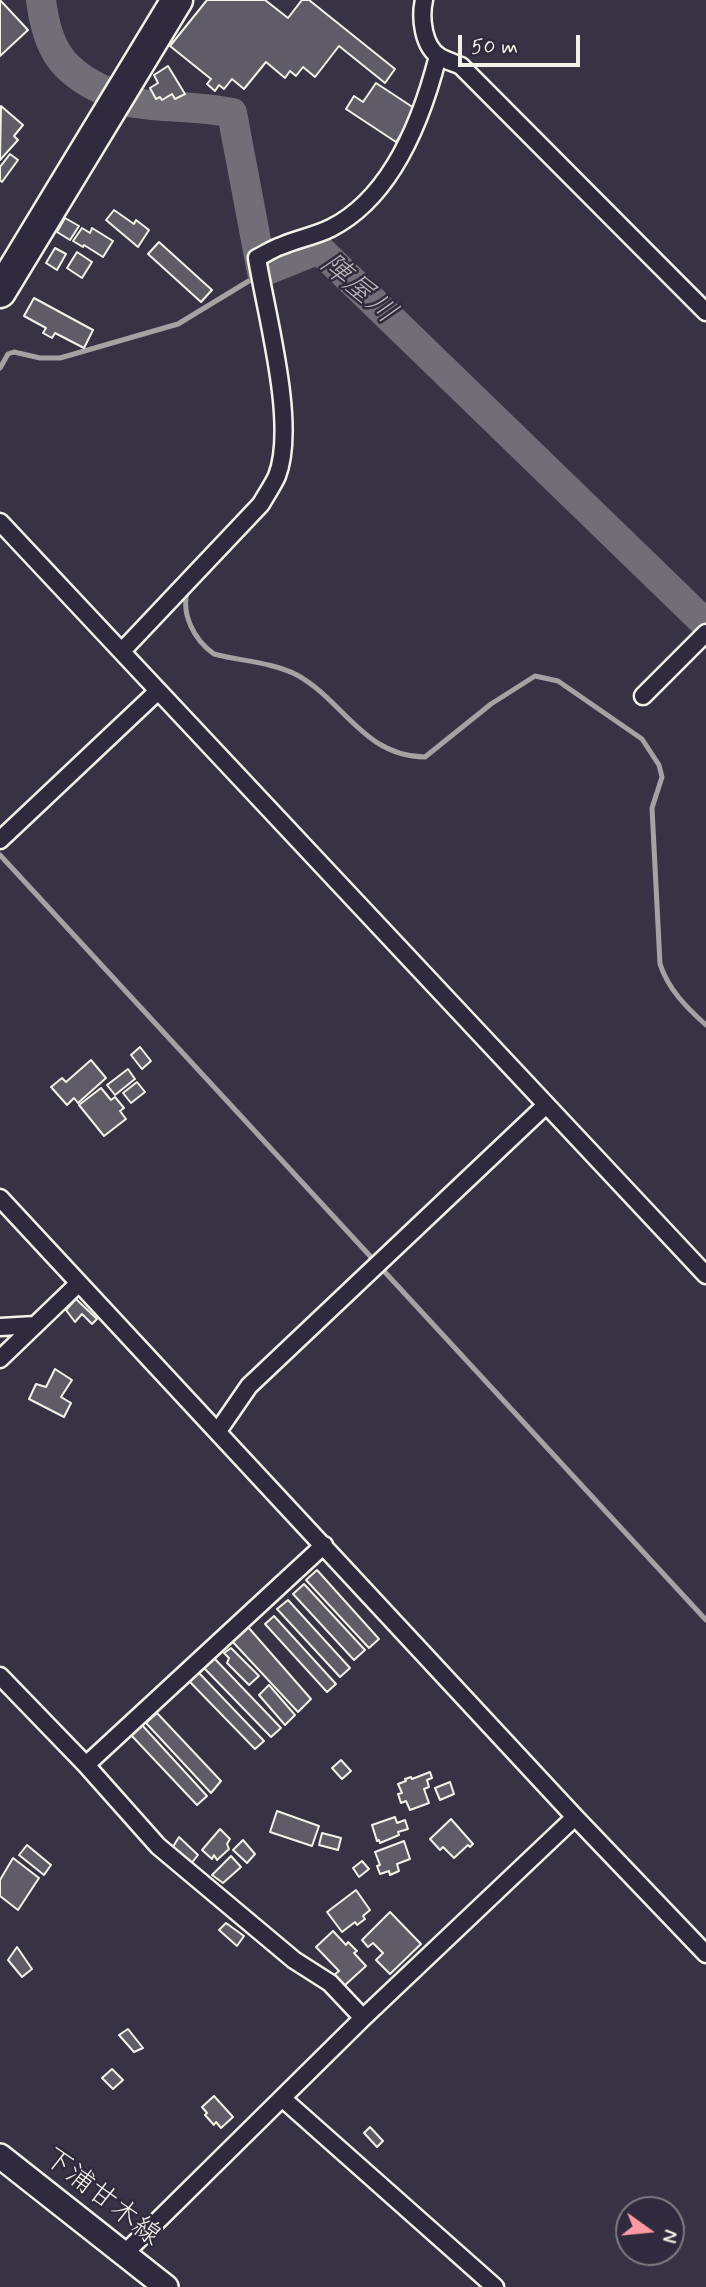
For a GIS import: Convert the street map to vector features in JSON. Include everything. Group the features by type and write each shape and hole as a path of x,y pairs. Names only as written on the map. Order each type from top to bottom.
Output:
{"highway":[{"path":"0,292 177,0"}],"main road":[{"name":"下浦甘木線","path":"0,2157 166,2287"}],"street":[{"path":"424,0 422,20 427,41 438,56 461,66 706,312"},
{"path":"122,652 261,503 277,475 284,441 282,397 257,258 281,246 331,228 366,205 388,178 422,110 438,56"},
{"path":"0,522 706,1275"},
{"path":"643,696 706,633"},
{"path":"0,840 158,691"},
{"path":"218,1431 249,1386 545,1105"},
{"path":"0,1198 575,1817 705,1951"},
{"path":"0,1359 79,1283"},
{"path":"0,1327 35,1325"},
{"path":"86,1765 324,1545"},
{"path":"0,1676 86,1765 158,1846 294,1960 330,1983 363,2018"},
{"path":"124,2254 363,2018 575,1817"},
{"path":"282,2098 495,2287"}],"building":[{"path":"0,0 28,30 0,56"},
{"path":"207,0 265,0 288,18 302,0 309,0 395,69 385,83 339,46 315,77 303,67 296,76 290,71 285,78 266,62 244,89 232,79 224,89 219,85 215,91 207,84 211,79 170,46"},
{"path":"168,66 185,94 175,99 172,94 162,100 160,97 156,99 150,88 158,83 154,75"},
{"path":"376,83 417,110 396,142 346,109 354,96 363,102"},
{"path":"1,106 23,125 14,136 18,140 0,160"},
{"path":"10,154 18,160 2,182 0,167"},
{"path":"114,210 134,224 136,220 149,230 138,247 106,220"},
{"path":"65,218 79,226 70,240 57,232"},
{"path":"82,228 90,233 92,228 113,241 103,257 73,241"},
{"path":"159,242 212,290 201,302 148,254"},
{"path":"55,248 66,254 57,270 46,263"},
{"path":"77,252 92,262 82,278 67,268"},
{"path":"34,298 93,330 84,348 55,333 52,338 43,333 46,328 24,316"},
{"path":"140,1047 151,1061 142,1069 131,1055"},
{"path":"91,1060 106,1078 78,1103 74,1098 67,1105 51,1087 62,1078 66,1082"},
{"path":"128,1069 135,1079 115,1095 107,1085"},
{"path":"137,1082 145,1092 131,1103 123,1093"},
{"path":"101,1088 111,1100 115,1097 124,1108 120,1111 126,1119 104,1136 79,1105"},
{"path":"76,1299 97,1319 92,1324 82,1314 75,1322 66,1310"},
{"path":"55,1369 72,1380 61,1397 71,1403 64,1417 29,1399 36,1384 46,1387"},
{"path":"317,1570 379,1639 369,1648 306,1580"},
{"path":"304,1584 365,1650 354,1660 293,1594"},
{"path":"288,1600 350,1668 340,1677 277,1609"},
{"path":"274,1616 336,1684 327,1692 265,1624"},
{"path":"248,1627 311,1699 298,1712 231,1640"},
{"path":"231,1648 259,1676 249,1685 227,1663 229,1658 224,1653"},
{"path":"214,1658 281,1728 271,1737 203,1667"},
{"path":"199,1673 264,1741 255,1749 188,1680"},
{"path":"269,1685 295,1715 285,1725 259,1695"},
{"path":"157,1713 221,1781 211,1793 146,1723"},
{"path":"141,1724 207,1796 197,1805 131,1735"},
{"path":"341,1760 351,1771 342,1779 332,1768"},
{"path":"430,1772 432,1778 427,1780 429,1787 424,1789 429,1803 410,1810 406,1801 401,1803 398,1794 402,1793 398,1784 406,1781 405,1779"},
{"path":"450,1782 454,1794 440,1800 435,1788"},
{"path":"277,1811 319,1826 312,1846 270,1832"},
{"path":"395,1817 397,1823 405,1820 408,1829 380,1843 372,1825"},
{"path":"451,1819 473,1844 470,1847 468,1845 454,1858 443,1847 440,1850 430,1839"},
{"path":"220,1829 230,1839 227,1844 229,1849 217,1860 214,1855 212,1859 202,1850"},
{"path":"322,1833 341,1838 338,1850 319,1845"},
{"path":"179,1837 198,1855 190,1865 171,1850"},
{"path":"243,1840 255,1854 247,1863 233,1850"},
{"path":"404,1841 410,1859 397,1864 399,1871 390,1875 389,1871 380,1874 375,1852"},
{"path":"27,1845 51,1865 44,1875 19,1855"},
{"path":"231,1856 241,1867 223,1883 212,1875"},
{"path":"13,1858 39,1878 18,1910 0,1896 0,1880"},
{"path":"362,1861 369,1869 359,1877 353,1868"},
{"path":"356,1890 370,1910 363,1916 365,1919 357,1925 355,1922 342,1932 327,1912"},
{"path":"390,1912 421,1944 390,1974 376,1960 383,1953 373,1943 368,1947 362,1940"},
{"path":"226,1923 244,1936 237,1946 219,1930"},
{"path":"333,1931 346,1945 348,1942 357,1951 354,1953 366,1966 344,1986 334,1975 339,1971 316,1947"},
{"path":"17,1947 32,1969 22,1977 8,1960"},
{"path":"128,2029 143,2048 134,2052 119,2035"},
{"path":"112,2069 123,2080 113,2089 102,2078"},
{"path":"214,2096 233,2117 221,2128 216,2122 214,2125 202,2107"},
{"path":"370,2127 383,2141 377,2147 364,2133"}],"waterway":[{"name":"陣屋川","path":"41,0 52,45 67,66 90,83 131,102 232,113 262,272 319,249 706,624"},
{"path":"0,368 8,354 14,352 40,358 60,358 178,324 257,276"},
{"path":"188,589 186,607 190,625 200,641 214,654 267,664 297,675 370,737 385,747 404,754 425,757 491,704 535,676 558,681 642,739 659,765 662,777 652,808 660,964 673,990 706,1025"},
{"path":"0,855 706,1620"}]}
